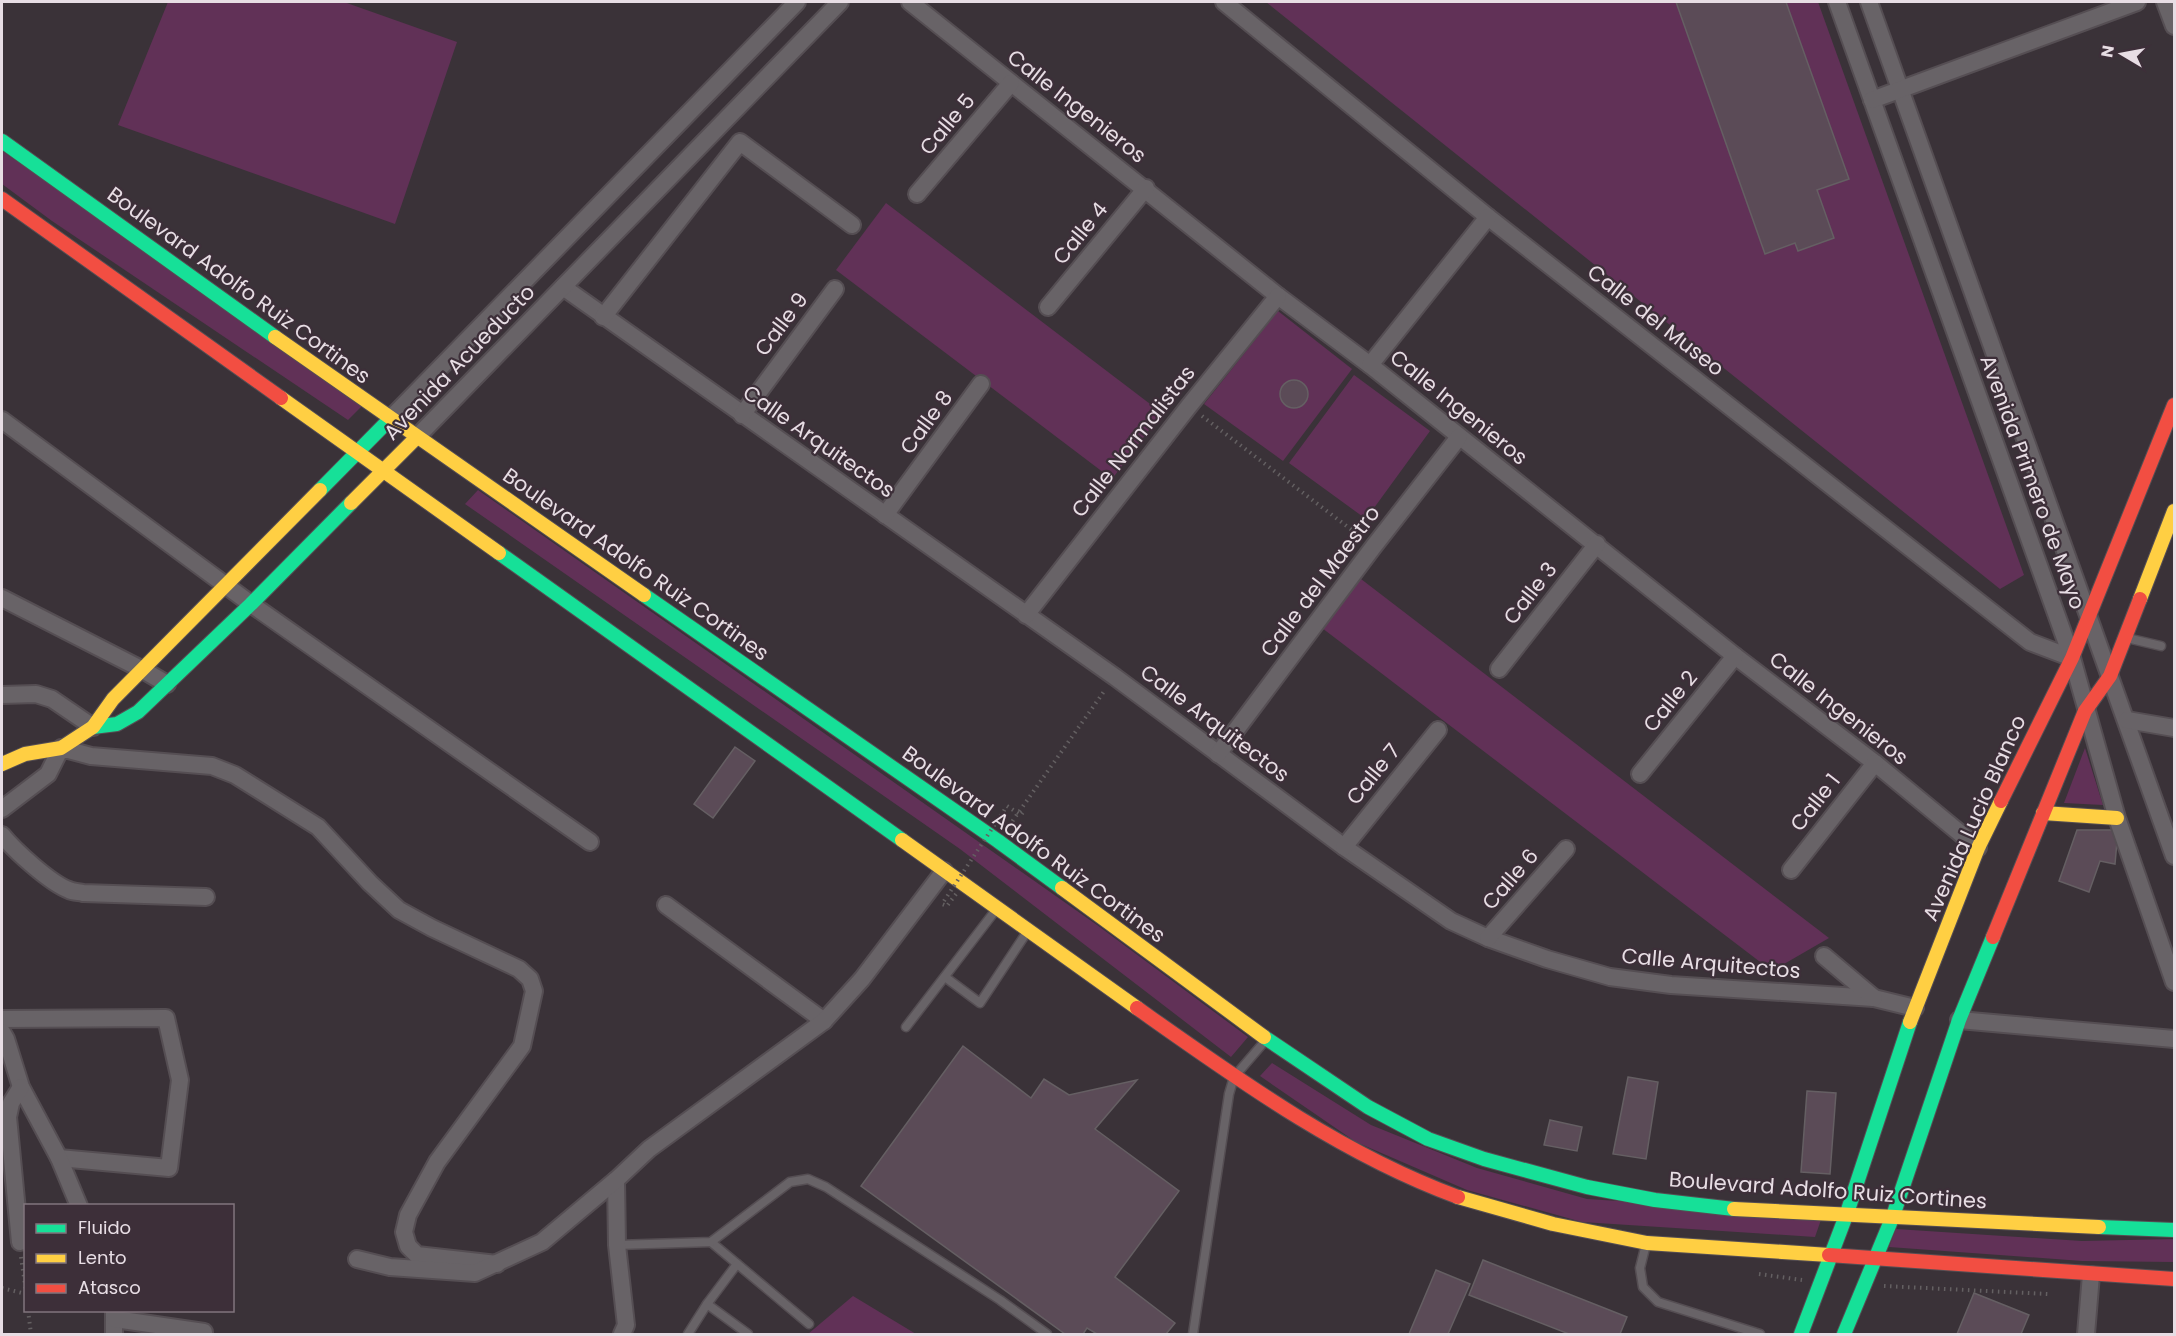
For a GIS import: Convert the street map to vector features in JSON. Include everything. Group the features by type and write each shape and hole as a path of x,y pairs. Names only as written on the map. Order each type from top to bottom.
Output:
{"main road":[{"name":"Boulevard Adolfo Ruiz Cortines","path":"2,141 390,419 998,841 1267,1039 1368,1107 1428,1139 1484,1159 1587,1187 1655,1200 1744,1210 2175,1230"},
{"path":"2,199 1234,1077 1342,1144 1401,1174 1461,1198 1578,1230 1647,1244 2175,1279"},
{"name":"Avenida Lucio Blanco","path":"1801,1335 1847,1213 1914,1008 1978,848 2072,658 2175,405"},
{"name":"Avenida Acueducto","path":"93,728 113,699 390,419"},
{"name":"Avenida Acueducto","path":"2,764 25,754 61,748 93,728 117,724 138,712 251,604 417,437"},
{"path":"1844,1335 1893,1216 1959,1020 2085,711 2110,676 2175,511"},
{"path":"2043,813 2117,818"}],"street":[{"name":"Avenida Acueducto","path":"390,419 797,2"},
{"name":"Avenida Acueducto","path":"417,437 840,2"},
{"name":"Calle Ingenieros","path":"910,2 1278,296 1370,365 1735,656 1875,763 1978,848"},
{"name":"Calle del Museo","path":"1224,2 1488,217 2030,642 2072,658"},
{"name":"Avenida Primero de Mayo","path":"1837,2 2072,658 2085,711 2117,818 2175,982"},
{"name":"Avenida Primero de Mayo","path":"1869,2 2088,618 2175,855"},
{"path":"1872,100 2137,2"},
{"path":"2164,2 2175,26"},
{"name":"Calle 5","path":"917,194 1011,83"},
{"path":"603,317 740,142 852,225"},
{"name":"Calle 4","path":"1048,307 1146,189"},
{"path":"1370,365 1488,217"},
{"name":"Calle Arquitectos","path":"563,287 1115,677 1344,847 1450,921 1488,938 1547,959 1610,977 1671,985 1874,998 1914,1008"},
{"name":"Calle 9","path":"742,415 835,289"},
{"name":"Calle Normalistas","path":"1026,615 1278,296"},
{"name":"Calle 8","path":"885,515 981,384"},
{"path":"2,420 251,604 590,842"},
{"name":"Calle del Maestro","path":"1218,754 1374,546 1460,437"},
{"name":"Calle 3","path":"1498,669 1597,544"},
{"path":"2,598 167,684"},
{"name":"Calle 2","path":"1640,774 1735,656"},
{"path":"2,695 36,694 52,699 93,728"},
{"path":"2127,720 2175,728"},
{"name":"Calle 7","path":"1344,847 1438,730"},
{"path":"2,809 48,774 61,748 91,756 212,766 235,775 318,827 370,883 399,909 432,928 519,969 530,979 534,991 522,1046 437,1162 408,1215 404,1232 408,1246 417,1255 497,1264"},
{"name":"Calle 1","path":"1791,870 1875,763"},
{"path":"2,835 10,845 44,873 69,890 83,893 207,897"},
{"name":"Calle 6","path":"1488,938 1566,849"},
{"path":"357,1259 390,1267 475,1273 542,1242 649,1149 824,1021 862,979 944,871"},
{"path":"666,905 824,1021"},
{"path":"1824,956 1874,998"},
{"path":"2,1019 166,1018 180,1080 169,1167 59,1158"},
{"path":"1959,1020 2175,1039"},
{"path":"2,1032 21,1087 59,1158 78,1204"},
{"path":"20,1242 8,1118 11,1103 21,1087"},
{"path":"616,1180 617,1245 626,1325 622,1335"},
{"path":"2086,1335 2091,1275"},
{"path":"114,1321 204,1332"}],"lane":[{"path":"2124,638 2161,646"},
{"path":"906,1027 997,909"},
{"path":"945,977 980,1003 1028,930"},
{"path":"1192,1335 1224,1122 1234,1077 1267,1039"},
{"path":"617,1245 711,1242 790,1182 808,1179 826,1187 1000,1300 1047,1335"},
{"path":"711,1242 809,1324"},
{"path":"1647,1244 1640,1268 1643,1287 1658,1302 1760,1335"},
{"path":"688,1335 707,1304 737,1264"},
{"path":"707,1304 748,1335"}],"path":[{"path":"1189,406 1374,546"},
{"path":"998,841 1024,809 1115,677"},
{"path":"956,894 947,906 942,904 1007,806 1022,815 1024,809"},
{"path":"988,815 1007,829"},
{"path":"20,1242 24,1275"},
{"path":"2,1288 24,1292"},
{"path":"28,1312 31,1335"}],"shaded area":[{"path":"168,2 344,2 457,42 395,224 118,125"},
{"path":"1266,2 1818,2 2024,575 2000,589"},
{"path":"2,151 366,402 348,420 52,221 2,184"},
{"path":"886,203 1162,413 1112,479 836,270"},
{"path":"1278,311 1352,369 1283,461 1204,404"},
{"path":"1354,375 1430,431 1366,519 1289,463"},
{"path":"478,490 1097,925 1248,1037 1231,1057 960,849 465,504"},
{"path":"1361,579 1829,938 1772,971 1322,628"},
{"path":"2085,748 2103,805 2064,803"},
{"path":"1272,1063 1371,1125 1477,1168 1587,1199 1823,1214 1815,1237 1582,1222 1467,1190 1356,1142 1260,1076"},
{"path":"1896,1229 2082,1241 2174,1239 2174,1262 2082,1261 1889,1247"},
{"path":"853,1296 916,1334 808,1334"}],"building":[{"path":"1676,2 1786,2 1849,179 1817,190 1834,238 1798,251 1795,243 1765,254"},
{"path":"1294,380 1304,384 1308,394 1304,404 1294,408 1284,404 1280,394 1284,384"},
{"path":"735,747 755,761 713,818 694,804"},
{"path":"2077,830 2118,830 2115,864 2100,861 2089,892 2059,881"},
{"path":"963,1046 1031,1098 1044,1079 1069,1095 1137,1080 1095,1129 1179,1191 1115,1277 1175,1323 1166,1334 1097,1334 1087,1328 1083,1334 1065,1334 861,1186"},
{"path":"1628,1077 1658,1082 1646,1159 1613,1154"},
{"path":"1807,1091 1836,1093 1830,1174 1801,1172"},
{"path":"1550,1120 1582,1127 1577,1151 1544,1145"},
{"path":"1483,1260 1627,1317 1620,1334 1569,1334 1469,1295"},
{"path":"1436,1270 1470,1284 1448,1334 1409,1334"},
{"path":"1974,1293 2029,1315 2021,1334 1957,1334"}],"traffic: fast":[{"path":"2,141 275,337"},
{"path":"320,490 390,419"},
{"path":"93,727 117,724 138,712 251,604 351,503"},
{"path":"499,553 902,840"},
{"path":"644,595 1062,888"},
{"path":"1844,1334 1893,1216 1959,1020 1993,937"},
{"path":"1801,1334 1847,1213 1910,1022"},
{"path":"1264,1037 1368,1107 1428,1139 1484,1159 1587,1187 1655,1200 1734,1209"},
{"path":"2099,1227 2174,1230"}],"traffic: slow":[{"path":"275,337 644,595"},
{"path":"281,398 499,553"},
{"path":"351,503 417,437"},
{"path":"2,764 25,754 61,748 93,727 113,699 320,490"},
{"path":"2140,599 2174,511"},
{"path":"1910,1022 1978,848 2001,801"},
{"path":"2043,813 2117,818"},
{"path":"902,840 1137,1008"},
{"path":"1062,888 1264,1037"},
{"path":"1458,1197 1553,1224 1647,1243 1829,1255"},
{"path":"1734,1209 2099,1227"}],"traffic: jam":[{"path":"2,199 281,398"},
{"path":"2001,801 2072,658 2174,405"},
{"path":"1993,937 2085,711 2110,676 2140,599"},
{"path":"1137,1008 1253,1088 1332,1137 1373,1159 1458,1197"},
{"path":"1829,1255 2174,1279"}]}
